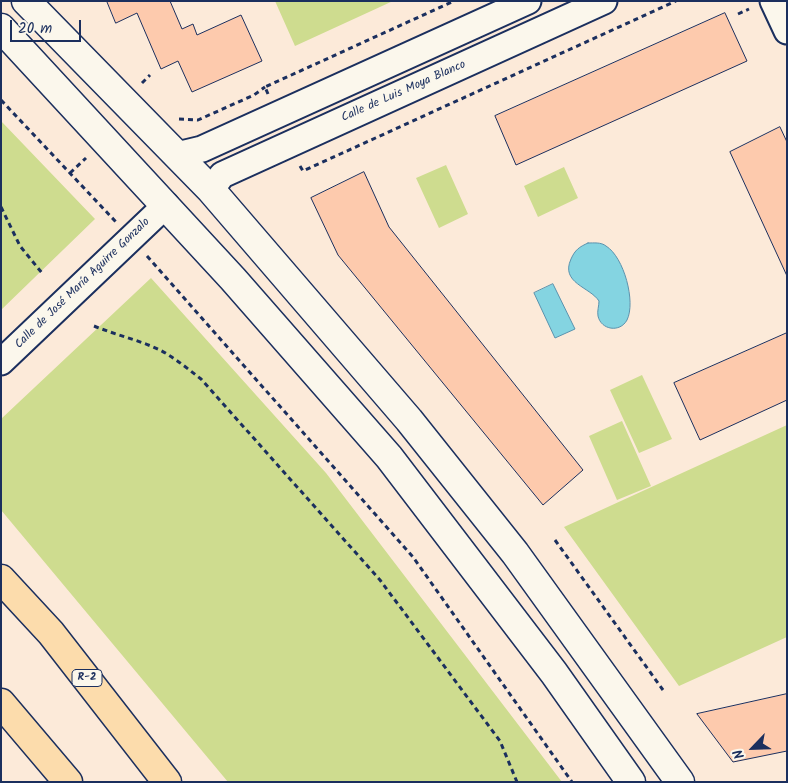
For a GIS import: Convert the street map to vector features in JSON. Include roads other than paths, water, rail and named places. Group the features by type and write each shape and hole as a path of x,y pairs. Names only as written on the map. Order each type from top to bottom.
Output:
{"highway":[{"name":"R-2","path":"1,579 51,633 168,782"},
{"path":"1,703 68,782"}],"street":[{"path":"26,1 211,190 409,420 478,505 680,782"},
{"path":"177,155 202,148 528,1"},
{"name":"Calle de Luis Moya Blanco","path":"211,190 222,176 604,1"},
{"path":"773,1 787,31"},
{"path":"1,28 233,279 389,457 554,673 631,782"},
{"name":"Calle de José María Aguirre Gonzalo","path":"1,362 166,205"}],"water":[{"path":"588,243 600,243 606,246 618,260 627,280 630,302 629,312 627,320 620,327 607,327 600,321 598,316 599,301 569,274 569,267 574,253"},
{"path":"553,284 575,329 555,338 534,293"}]}
